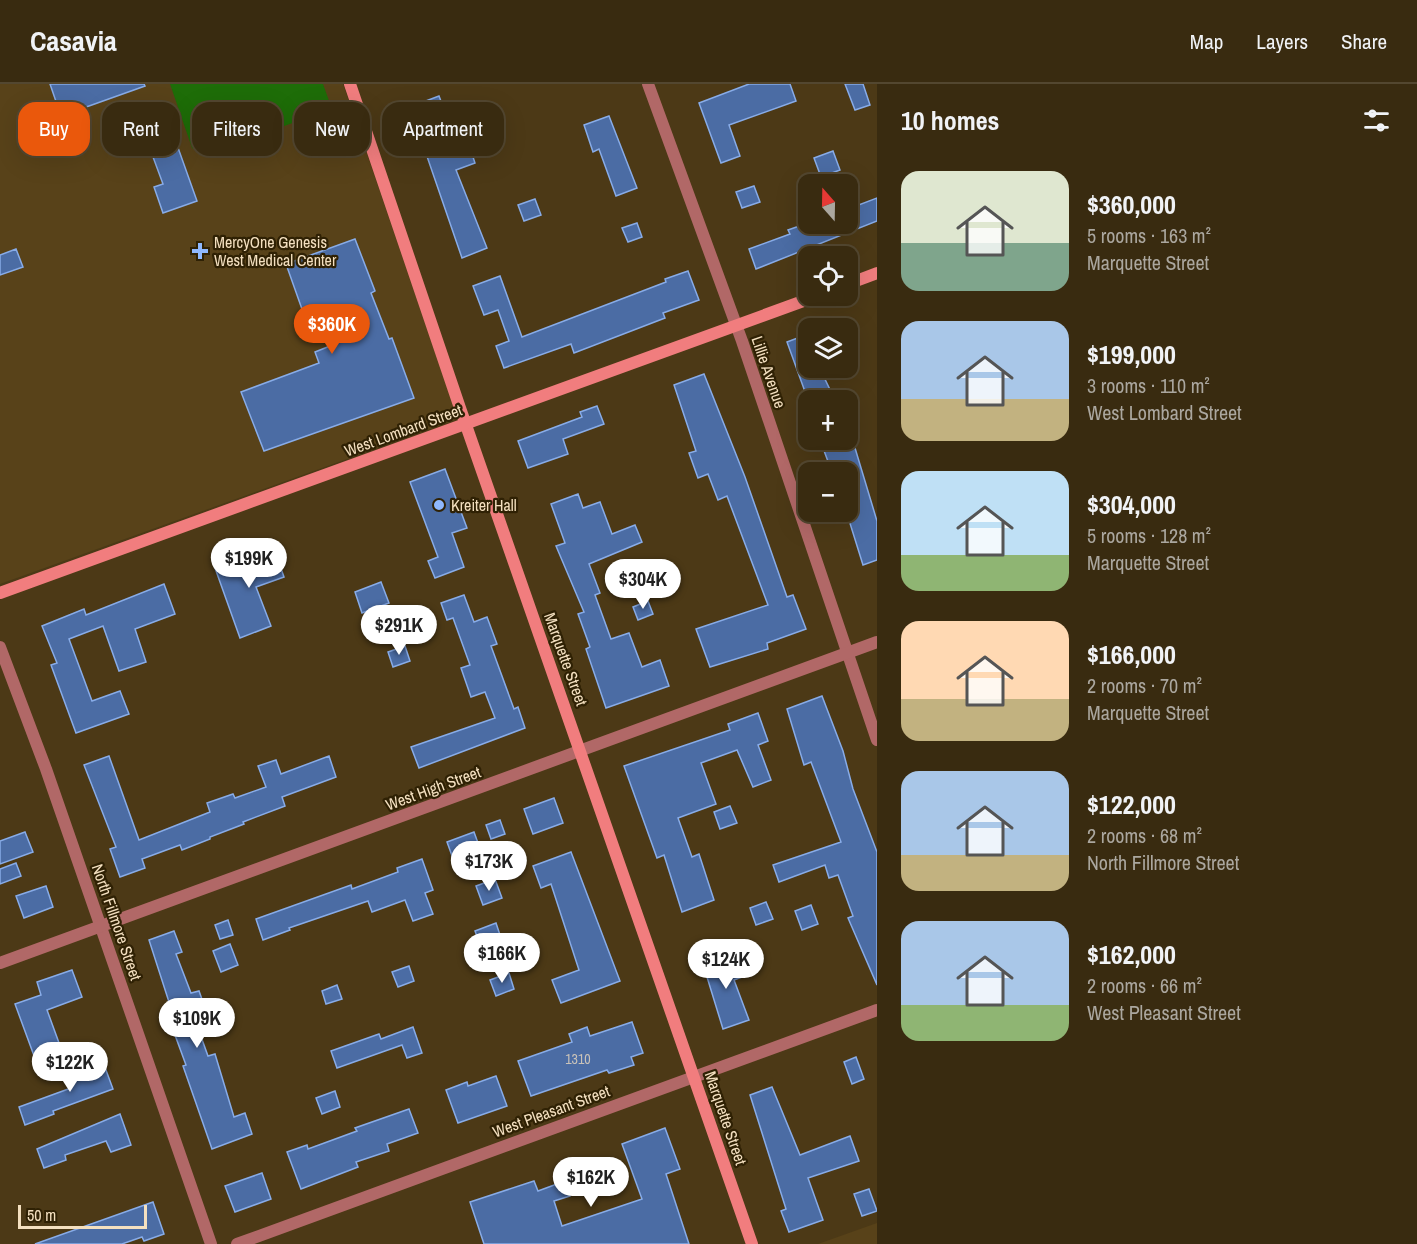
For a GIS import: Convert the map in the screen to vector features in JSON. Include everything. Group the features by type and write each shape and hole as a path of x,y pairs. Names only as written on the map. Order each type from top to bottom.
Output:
{"street":[{"name":"Marquette Street","path":"350,84 752,1244"},
{"name":"Lillie Avenue","path":"648,84 736,327 877,740"},
{"path":"858,280 877,273"},
{"name":"West Lombard Street","path":"0,593 798,303"},
{"name":"West High Street","path":"0,963 877,642"},
{"name":"North Fillmore Street","path":"0,647 101,926 211,1244"},
{"name":"West Pleasant Street","path":"237,1244 877,1010"}],"shaded area":[{"name":"MercyOne Genesis West Medical Center","path":"0,84 343,84 349,102 294,102 294,156 368,156 458,419 0,584"},
{"path":"877,1223 877,1244 818,1244"}],"green space":[{"path":"170,84 323,84 329,102 294,102 294,123 282,127 282,102 192,102 192,148 180,113 180,102 176,102"}],"building":[{"path":"50,84 144,84 145,86 90,106 90,102 56,102"},
{"path":"749,84 790,84 796,101 729,125 740,156 721,163 699,103"},
{"path":"845,84 863,84 870,105 855,110"},
{"path":"439,96 441,102 423,102"},
{"path":"609,116 637,188 616,196 599,149 593,152 584,125"},
{"path":"833,151 840,170 829,174 820,174 814,158"},
{"path":"180,153 197,201 163,213 154,187 163,184 153,156 180,156"},
{"path":"427,156 473,156 475,163 456,170 487,248 462,258"},
{"path":"754,186 760,202 742,208 736,192"},
{"path":"877,198 877,221 858,229 858,205"},
{"path":"535,199 541,215 524,221 518,205"},
{"path":"637,223 642,237 628,242 622,228"},
{"path":"798,226 798,234 844,234 814,246 798,246 798,252 756,269 749,249 790,234 788,230"},
{"path":"355,239 375,291 371,293 389,339 392,338 414,398 264,451 241,392 319,363 315,352 330,346 321,322 308,326 286,264"},
{"path":"16,249 23,267 0,275 0,255"},
{"path":"688,271 699,300 663,313 665,318 574,353 571,344 504,368 496,346 509,341 498,310 484,315 473,286 500,276 522,337 666,282 665,279"},
{"path":"798,338 798,372 787,342"},
{"path":"704,374 745,477 787,597 793,595 806,629 767,643 768,649 710,667 696,629 768,605 727,496 718,500 708,474 698,478 689,453 696,451 674,385"},
{"path":"800,378 824,378 830,390 804,390"},
{"path":"597,406 604,424 563,439 568,454 528,468 518,441 582,417 580,412"},
{"path":"824,450 856,450 877,521 877,560 863,565 850,522 858,522 858,462 828,462"},
{"name":"Kreiter Hall","path":"445,469 467,528 452,533 464,567 435,578 428,561 438,557 410,482"},
{"path":"578,494 583,508 600,502 612,534 635,525 642,542 589,564 600,593 595,595 611,639 629,633 642,667 660,660 669,686 606,708 586,649 590,647 578,614 584,612 556,546 565,543 551,504"},
{"path":"273,546 284,577 256,587 271,626 240,638 215,568"},
{"path":"381,582 389,603 362,613 355,592"},
{"path":"164,584 175,614 135,629 146,662 119,671 103,626 69,639 92,701 120,691 129,714 76,733 51,665 57,663 42,626 84,609 86,615"},
{"path":"464,595 474,622 487,617 497,644 491,646 514,709 518,707 525,728 419,768 411,747 495,718 485,692 471,697 461,668 470,665 453,618 447,620 441,603"},
{"path":"648,601 653,614 638,620 633,607"},
{"path":"405,646 410,661 393,667 388,652"},
{"path":"822,696 877,852 877,985 848,918 853,916 838,875 829,878 825,865 779,882 773,865 841,842 811,762 804,765 787,709"},
{"path":"758,713 768,741 758,745 771,780 753,787 737,750 701,763 716,804 678,818 692,857 699,854 714,900 682,912 664,855 657,858 624,766 730,730 728,724"},
{"path":"109,756 139,840 210,812 207,803 233,794 235,798 266,787 258,766 276,760 281,774 329,756 336,777 282,797 285,806 243,822 244,824 210,837 210,839 182,850 180,845 142,859 145,868 120,877 110,849 116,847 84,765"},
{"path":"554,798 563,823 533,834 524,809"},
{"path":"730,806 737,823 720,829 714,812"},
{"path":"500,820 505,834 491,839 486,825"},
{"path":"25,832 33,852 0,864 0,841"},
{"path":"474,832 482,854 455,864 447,842"},
{"path":"571,852 620,981 561,1003 552,980 579,970 551,884 541,888 533,866"},
{"path":"422,859 433,890 425,893 433,914 413,921 405,900 372,912 368,901 289,928 290,930 263,940 256,919 351,885 352,889 398,872 397,868"},
{"path":"16,863 21,876 0,884 0,869"},
{"path":"495,879 502,898 483,905 476,886"},
{"path":"46,886 53,907 24,918 16,896"},
{"path":"766,902 773,919 756,925 750,908"},
{"path":"811,905 818,924 802,930 795,911"},
{"path":"228,920 233,935 220,939 215,925"},
{"path":"496,923 503,944 483,952 475,931"},
{"path":"174,931 182,952 176,954 191,993 199,991 208,1016 195,1020 208,1056 215,1054 234,1117 245,1113 252,1134 212,1149 183,1066 186,1065 175,1035 179,1033 149,940"},
{"path":"230,944 238,965 221,972 213,951"},
{"path":"733,953 742,977 734,980 749,1020 723,1029 703,964"},
{"path":"409,966 414,981 398,987 392,972"},
{"path":"72,970 82,997 47,1010 66,1062 40,1072 15,1004 41,995 37,982"},
{"path":"509,973 514,989 496,996 490,980"},
{"path":"337,985 342,999 326,1004 322,991"},
{"path":"632,1022 643,1053 631,1057 634,1065 609,1073 607,1070 531,1096 518,1061 572,1042 569,1034 587,1027 590,1036"},
{"path":"413,1027 422,1053 407,1058 402,1045 337,1068 331,1051 379,1034 381,1039"},
{"path":"856,1057 864,1079 852,1084 844,1062"},
{"path":"103,1062 113,1089 53,1111 54,1114 25,1125 19,1107 71,1088 66,1075"},
{"path":"496,1076 507,1106 458,1123 446,1090 467,1082 468,1086"},
{"path":"772,1087 800,1155 850,1136 859,1161 808,1178 823,1220 789,1232 781,1211 786,1209 750,1095"},
{"path":"335,1091 340,1107 322,1114 316,1098"},
{"path":"409,1109 418,1133 387,1144 389,1151 356,1162 358,1167 301,1189 287,1152 307,1145 308,1149 357,1131 355,1128"},
{"path":"120,1114 131,1145 111,1152 106,1141 65,1155 66,1160 44,1168 37,1149"},
{"path":"665,1128 680,1169 666,1174 689,1244 484,1244 470,1202 534,1181 538,1191 565,1181 570,1196 554,1201 562,1226 642,1199 622,1144"},
{"path":"262,1173 271,1199 235,1212 225,1186"},
{"path":"869,1189 877,1211 862,1216 854,1194"},
{"path":"153,1202 164,1234 144,1241 142,1237 122,1244 35,1244"}],"place":[{"name":"MercyOne Genesis West Medical Center","path":"200,251"},
{"name":"Kreiter Hall","path":"439,505"}]}
